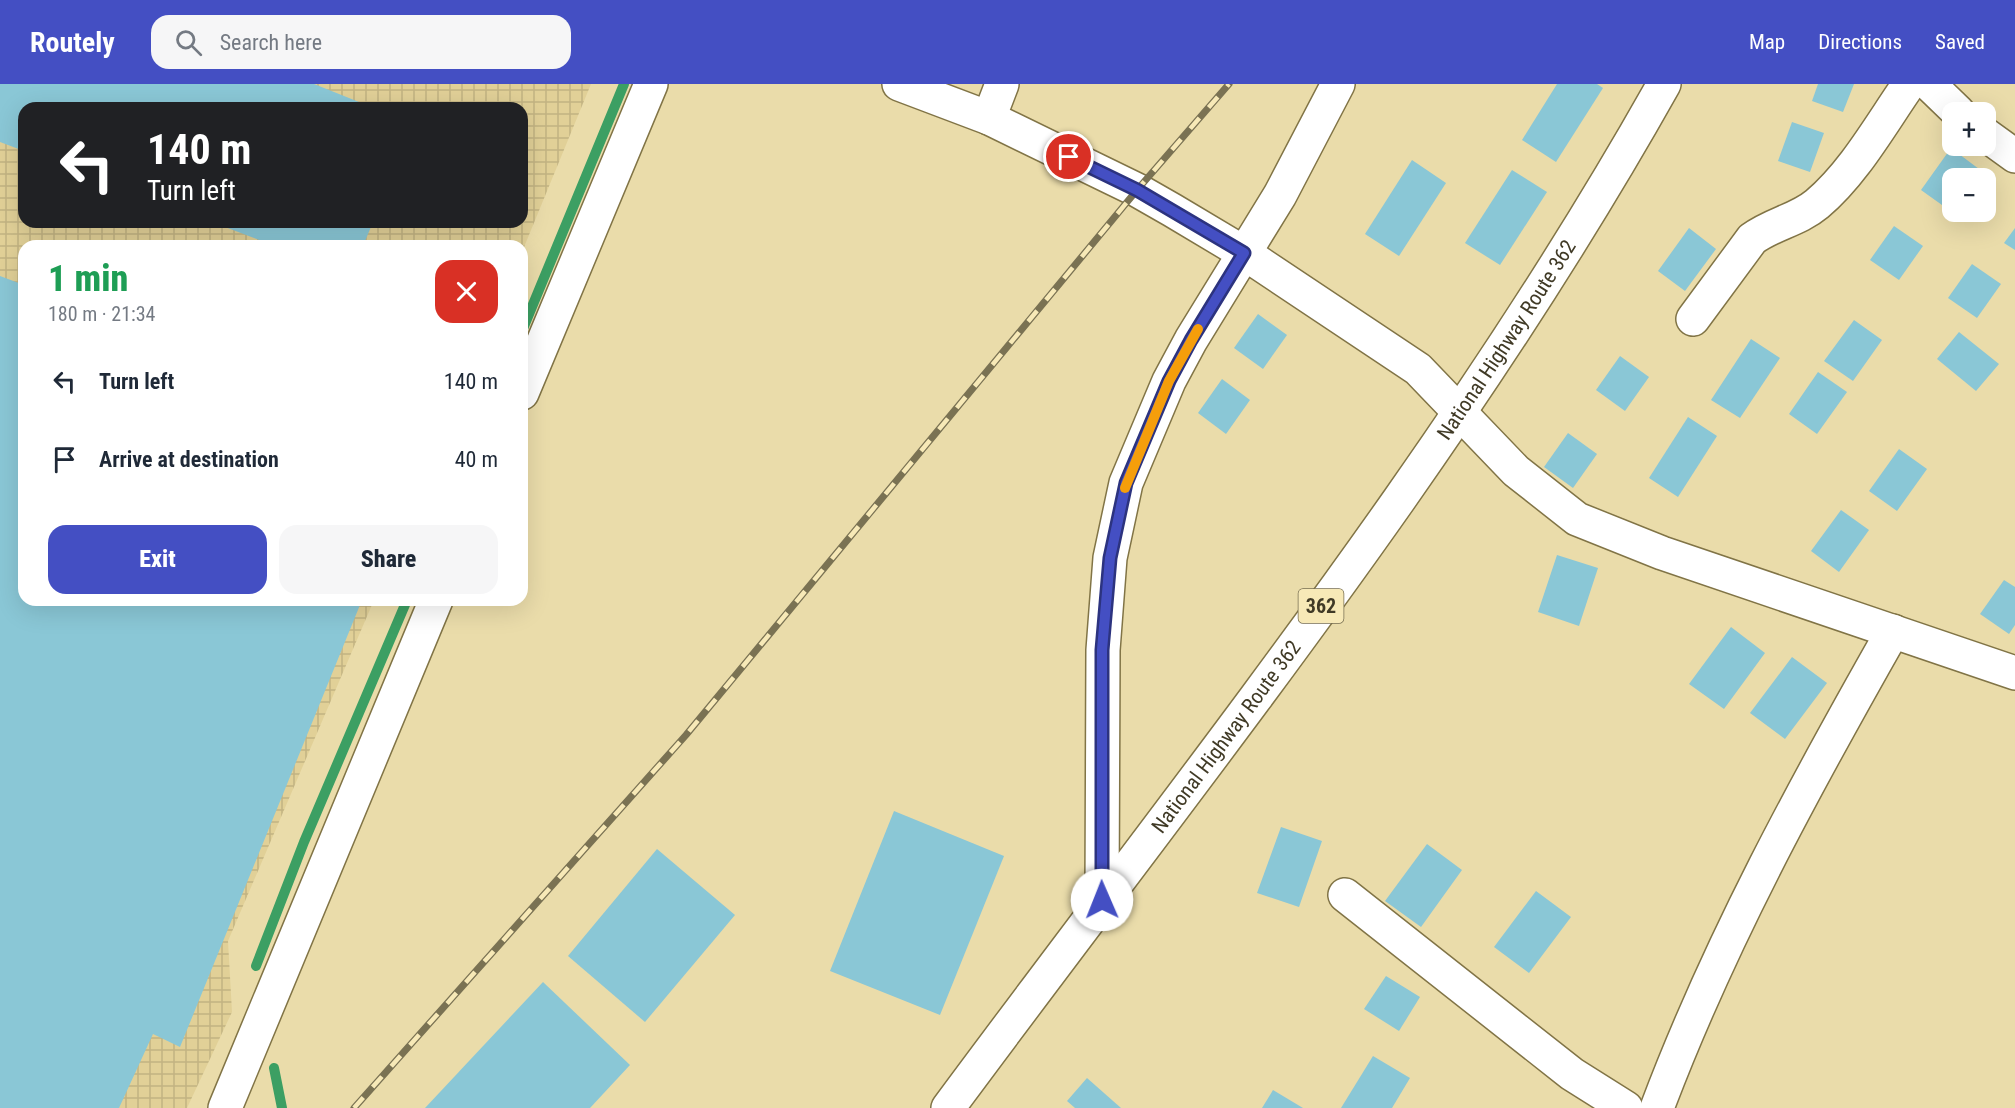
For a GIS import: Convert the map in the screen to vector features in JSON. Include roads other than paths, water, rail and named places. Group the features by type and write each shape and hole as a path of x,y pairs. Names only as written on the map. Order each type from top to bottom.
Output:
{"main road":[{"path":"528,379 651,84"},
{"path":"899,84 989,118 1137,190 1244,253 1418,369 1461,411 1516,471 1577,519 1662,553 1893,631 2012,667"},
{"path":"989,118 1002,84"},
{"path":"1102,900 1102,650 1110,558 1126,483 1169,381 1191,340 1280,195 1338,84"},
{"name":"National Highway Route 362","path":"948,1108 1255,697 1461,411 1609,181 1664,84"},
{"path":"1693,319 1752,239 1765,229 1802,215 1829,193 1909,84"},
{"path":"1929,84 1948,102"},
{"path":"1996,142 2015,156"},
{"path":"225,1108 434,606"},
{"path":"1656,1108 1687,1028 1742,912 1807,782 1893,631"},
{"path":"1345,895 1572,1074 1626,1108"}],"waterway":[{"path":"528,316 624,84"},
{"path":"256,966 304,842 404,606"},
{"path":"274,1068 282,1108"}],"railway":[{"path":"354,1108 686,735 1137,190 1229,84"}]}
